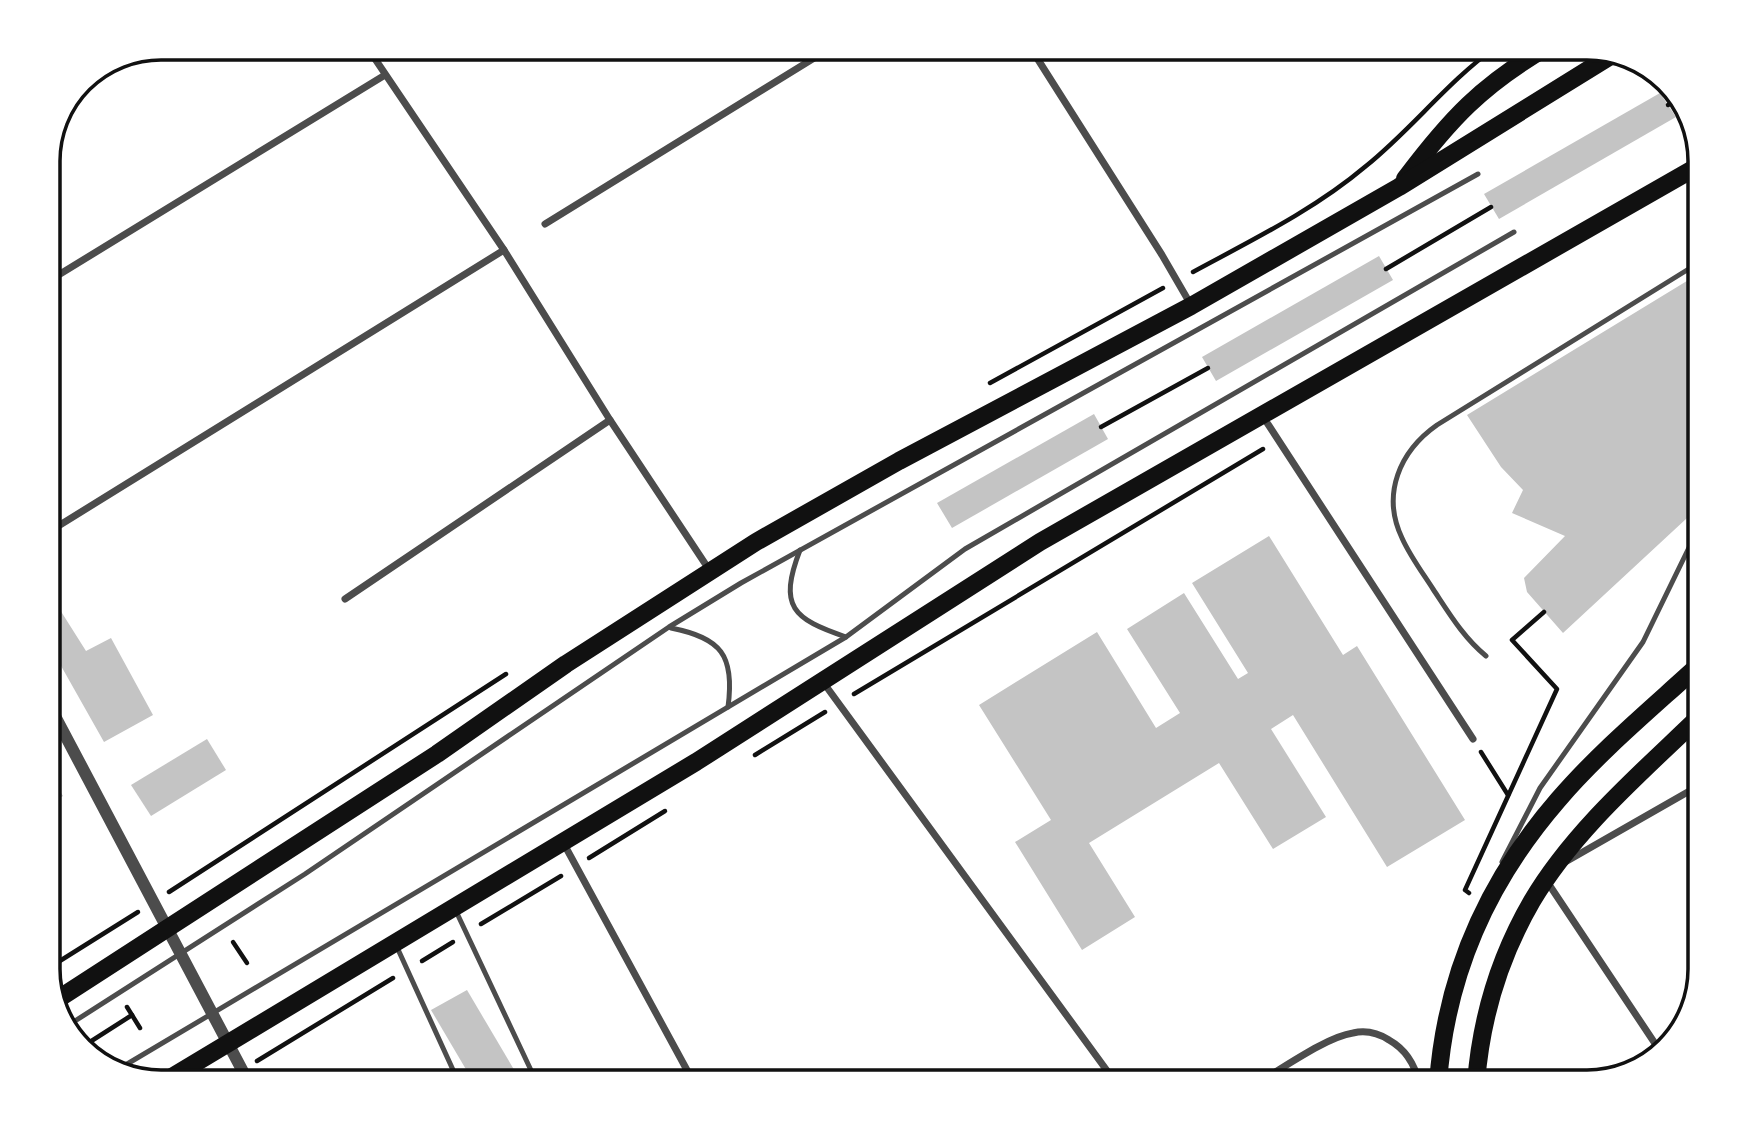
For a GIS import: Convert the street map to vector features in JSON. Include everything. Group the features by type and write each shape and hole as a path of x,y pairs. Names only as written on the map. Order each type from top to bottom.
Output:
{"main road":[{"path":"1399,187 1458,112 1490,84 1527,60"},
{"path":"63,996 437,754 566,664 756,542 898,461 1191,306 1399,187 1603,61"},
{"path":"183,1070 696,762 1040,542 1688,172"},
{"path":"1440,1070 1450,1000 1473,930 1512,862 1558,800 1688,675"},
{"path":"1477,1070 1482,1029 1496,980 1532,900 1550,874 1610,804 1688,728"}],"street":[{"path":"375,60 504,250 610,420 710,571"},
{"path":"545,224 811,60"},
{"path":"1038,60 1191,306"},
{"path":"60,274 385,75"},
{"path":"60,525 504,250"},
{"path":"1261,415 1473,739"},
{"path":"345,599 610,420"},
{"path":"822,681 1106,1070"},
{"path":"60,726 242,1070"},
{"path":"1655,1043 1550,874 1688,792"},
{"path":"563,841 687,1070"},
{"path":"1280,1070 1335,1038 1364,1032 1380,1035 1395,1043 1408,1056 1414,1070"}],"lane":[{"path":"74,1022 305,874 741,583 1478,174"},
{"path":"125,1064 846,637 965,549 1514,232"},
{"path":"1486,656 1458,628 1400,535 1394,490 1397,473 1409,450 1420,436 1688,269"},
{"path":"800,550 790,575 789,597 794,609 809,622 846,637"},
{"path":"1485,905 1508,846 1541,788 1643,642 1688,550"},
{"path":"670,628 694,633 710,640 722,651 731,677 728,707"},
{"path":"454,907 531,1070"},
{"path":"395,942 453,1070"}],"path":[{"path":"1386,268 1491,207"},
{"path":"1101,427 1208,368"},
{"path":"743,762 1278,440"},
{"path":"1465,890 1557,689 1512,640 1544,612"},
{"path":"1473,739 1508,795"},
{"path":"242,1070 672,807"},
{"path":"233,942 247,963"},
{"path":"125,1003 140,1028"},
{"path":"90,1042 132,1015"}],"building":[{"path":"1660,93 1676,117 1499,219 1484,194"},
{"path":"1379,256 1393,280 1216,381 1202,357"},
{"path":"1688,280 1688,517 1563,633 1527,592 1524,578 1565,536 1512,513 1523,490 1501,467 1467,415"},
{"path":"1094,414 1108,439 952,528 937,503"},
{"path":"1269,536 1343,655 1357,646 1465,820 1387,867 1293,715 1271,729 1326,817 1273,849 1219,763 1089,843 1135,917 1082,950 1015,842 1051,820 979,705 1097,632 1156,728 1180,713 1127,629 1184,593 1238,679 1248,673 1192,583"},
{"path":"60,610 86,651 111,638 153,715 104,742 60,664"},
{"path":"207,739 226,770 151,816 131,785"},
{"path":"467,990 514,1070 466,1070 431,1010"}]}
